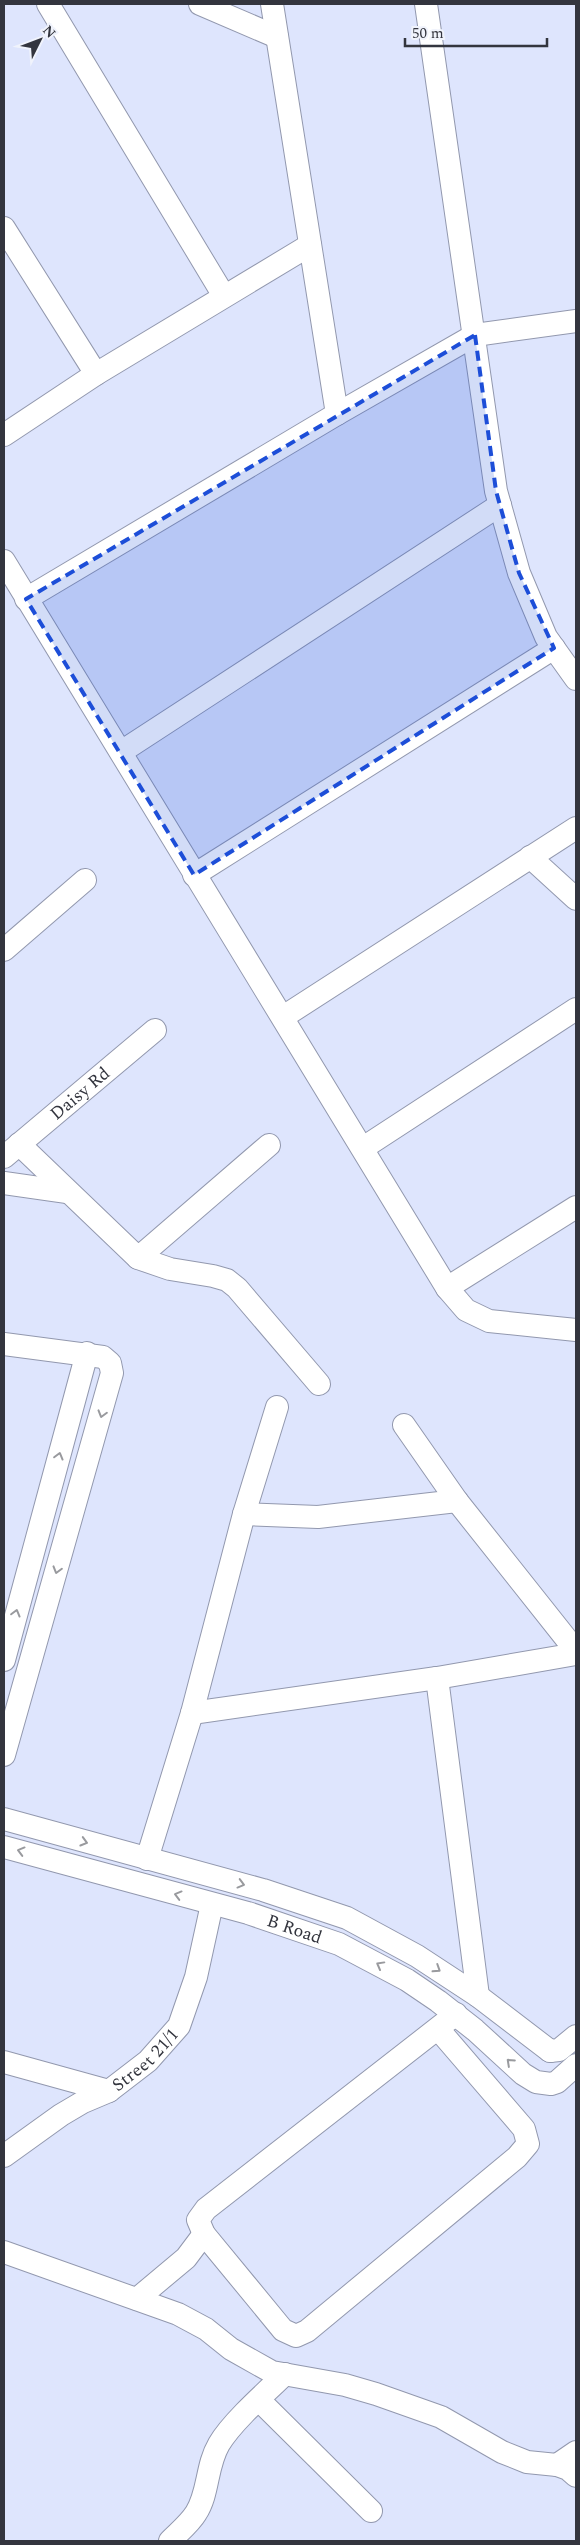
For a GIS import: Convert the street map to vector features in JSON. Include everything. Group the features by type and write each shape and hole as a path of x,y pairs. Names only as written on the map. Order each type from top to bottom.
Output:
{"street":[{"path":"48,4 224,296"},
{"path":"200,4 277,37"},
{"path":"272,4 337,414"},
{"path":"426,4 500,506 519,573 546,637 576,679"},
{"path":"4,228 96,374"},
{"path":"4,435 96,374 310,245"},
{"path":"26,599 475,334 576,321"},
{"path":"121,752 500,506"},
{"path":"4,562 447,1288 466,1310 489,1320 576,1330"},
{"path":"194,874 554,648"},
{"path":"283,1017 576,828"},
{"path":"530,857 576,899"},
{"path":"4,950 85,880"},
{"path":"363,1148 576,1009"},
{"name":"Daisy Rd","path":"11,1150 155,1030"},
{"path":"138,1258 269,1146"},
{"path":"11,1150 67,1192 138,1258 170,1270 227,1280 237,1288 319,1384"},
{"path":"4,1183 67,1192"},
{"path":"447,1288 576,1207"},
{"path":"4,1344 103,1357 110,1363 112,1379 4,1755"},
{"path":"4,1660 87,1354"},
{"path":"147,1859 192,1713 244,1514 277,1407"},
{"path":"192,1713 437,1678 576,1653 457,1501 404,1425"},
{"path":"244,1514 318,1517 457,1501"},
{"path":"437,1678 478,1996"},
{"name":"B Road","path":"4,1819 263,1890 346,1918 417,1956 478,1996 550,2051"},
{"name":"B Road","path":"4,1847 248,1913 338,1944 407,1980 456,2014 529,2079 542,2084 551,2084"},
{"name":"Street 21/1","path":"4,2156 61,2115 83,2102 109,2091 148,2061 179,2026 196,1977 212,1904"},
{"path":"439,2030 524,2129 528,2144 518,2157 307,2331 296,2336 283,2330 204,2234 198,2220 206,2209 439,2030 456,2014"},
{"path":"551,2084 550,2051 559,2050 576,2036"},
{"path":"4,2062 109,2091"},
{"path":"551,2084 576,2064"},
{"path":"137,2299 186,2258 204,2234"},
{"path":"4,2252 178,2314 206,2328 240,2353 272,2372 345,2385 376,2394 441,2417 510,2455 527,2462 557,2464 568,2469 576,2476"},
{"path":"170,2541 196,2513 204,2493 208,2469 219,2444 259,2400 286,2374"},
{"path":"259,2400 371,2511"},
{"path":"557,2464 576,2452"}],"highlighted area":[{"path":"475,335 496,491 519,573 554,648 194,875 26,599"}]}
